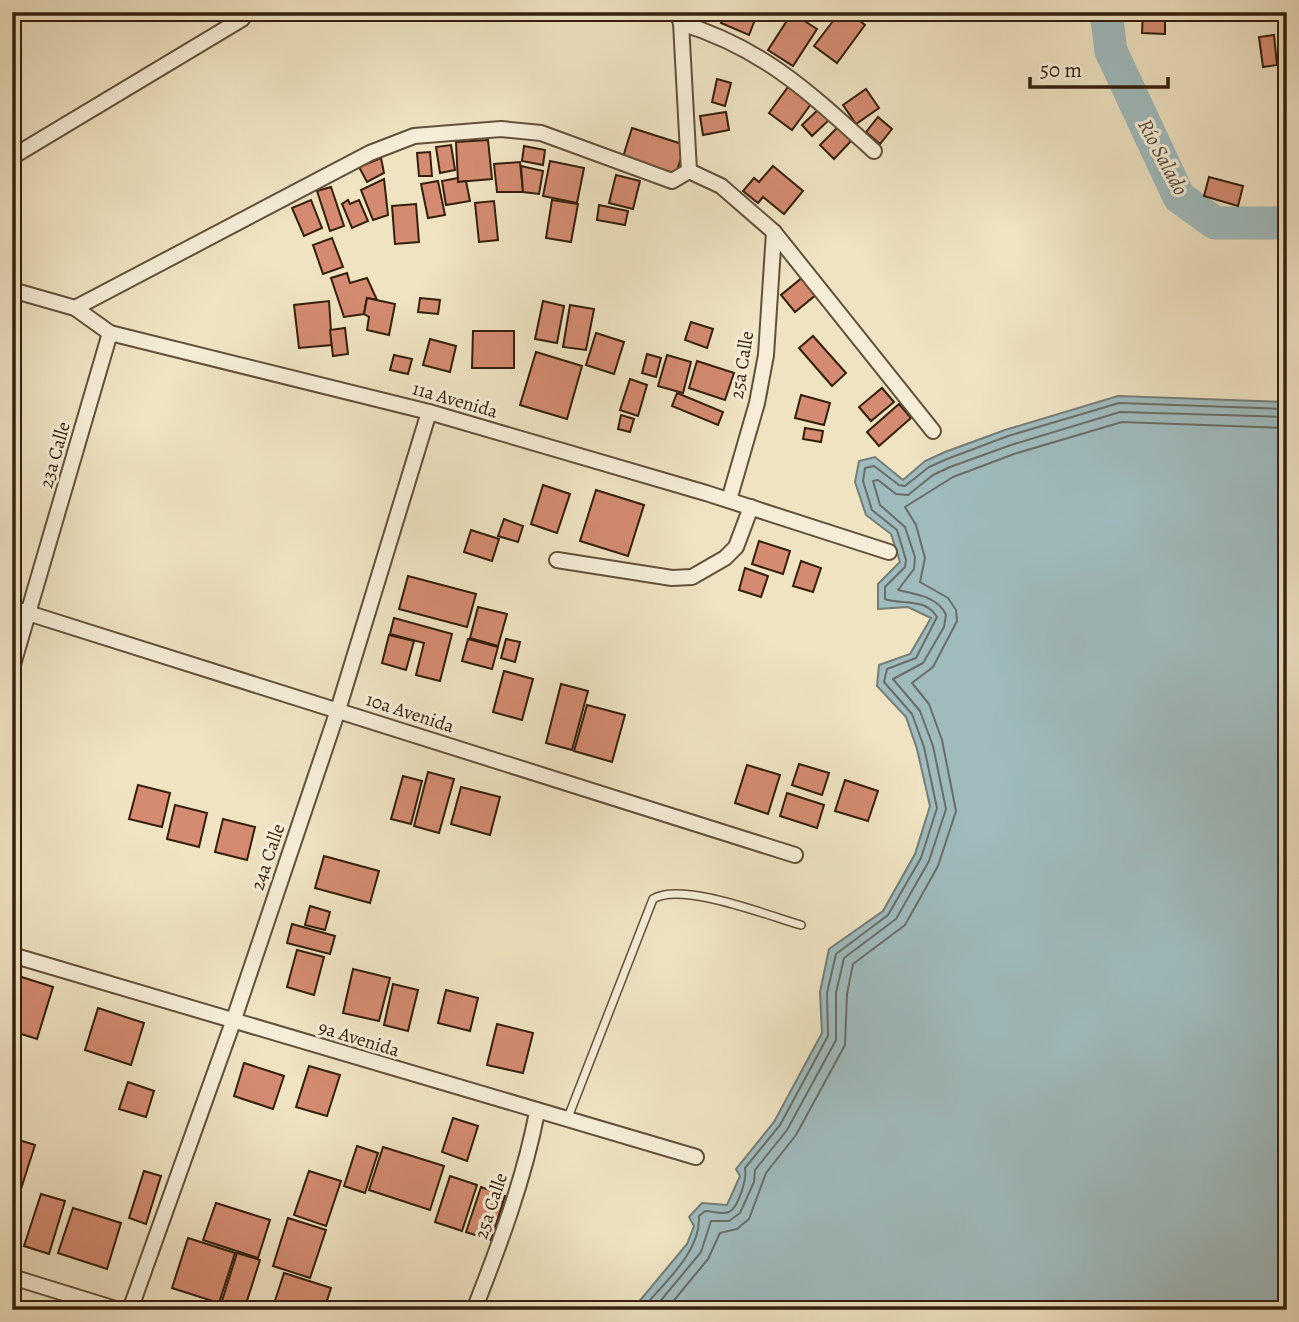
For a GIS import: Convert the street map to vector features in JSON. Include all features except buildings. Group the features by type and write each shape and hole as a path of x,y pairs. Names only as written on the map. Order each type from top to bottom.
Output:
{"street":[{"path":"12,157 242,19 246,12"},
{"path":"689,171 679,18 752,52 802,86 874,151"},
{"path":"75,308 370,153 414,136 501,129 541,133 672,181 689,171"},
{"path":"689,171 720,186 774,232 933,431"},
{"name":"25a Calle","path":"729,500 757,403 766,355 774,232"},
{"name":"11a Avenida","path":"12,290 75,308 110,333 429,412 729,500 889,552"},
{"name":"23a Calle","path":"12,668 110,333"},
{"name":"24a Calle","path":"130,1310 233,1022 338,710 429,412"},
{"path":"557,560 672,578 692,577 725,558 736,547 751,508"},
{"name":"10a Avenida","path":"12,608 795,855"},
{"name":"9a Avenida","path":"12,955 696,1157"},
{"name":"25a Calle","path":"474,1310 497,1252 530,1148 537,1112"},
{"path":"12,1278 119,1310"}],"lane":[{"path":"567,1121 653,899 661,894 686,894 802,926"}],"water":[{"path":"1118,396 1287,402 1287,1310 632,1310 687,1244 694,1226 689,1217 702,1203 727,1205 740,1176 736,1169 774,1122 822,1033 820,992 829,949 883,911 915,854 930,806 917,749 906,717 877,686 879,665 910,654 931,618 908,607 878,609 878,584 900,562 891,534 866,515 855,482 859,461 875,457 903,480 925,461 945,452 1005,430"}],"waterway":[{"name":"Río Salado","path":"1106,12 1111,51 1179,197 1215,223 1287,223"}]}
